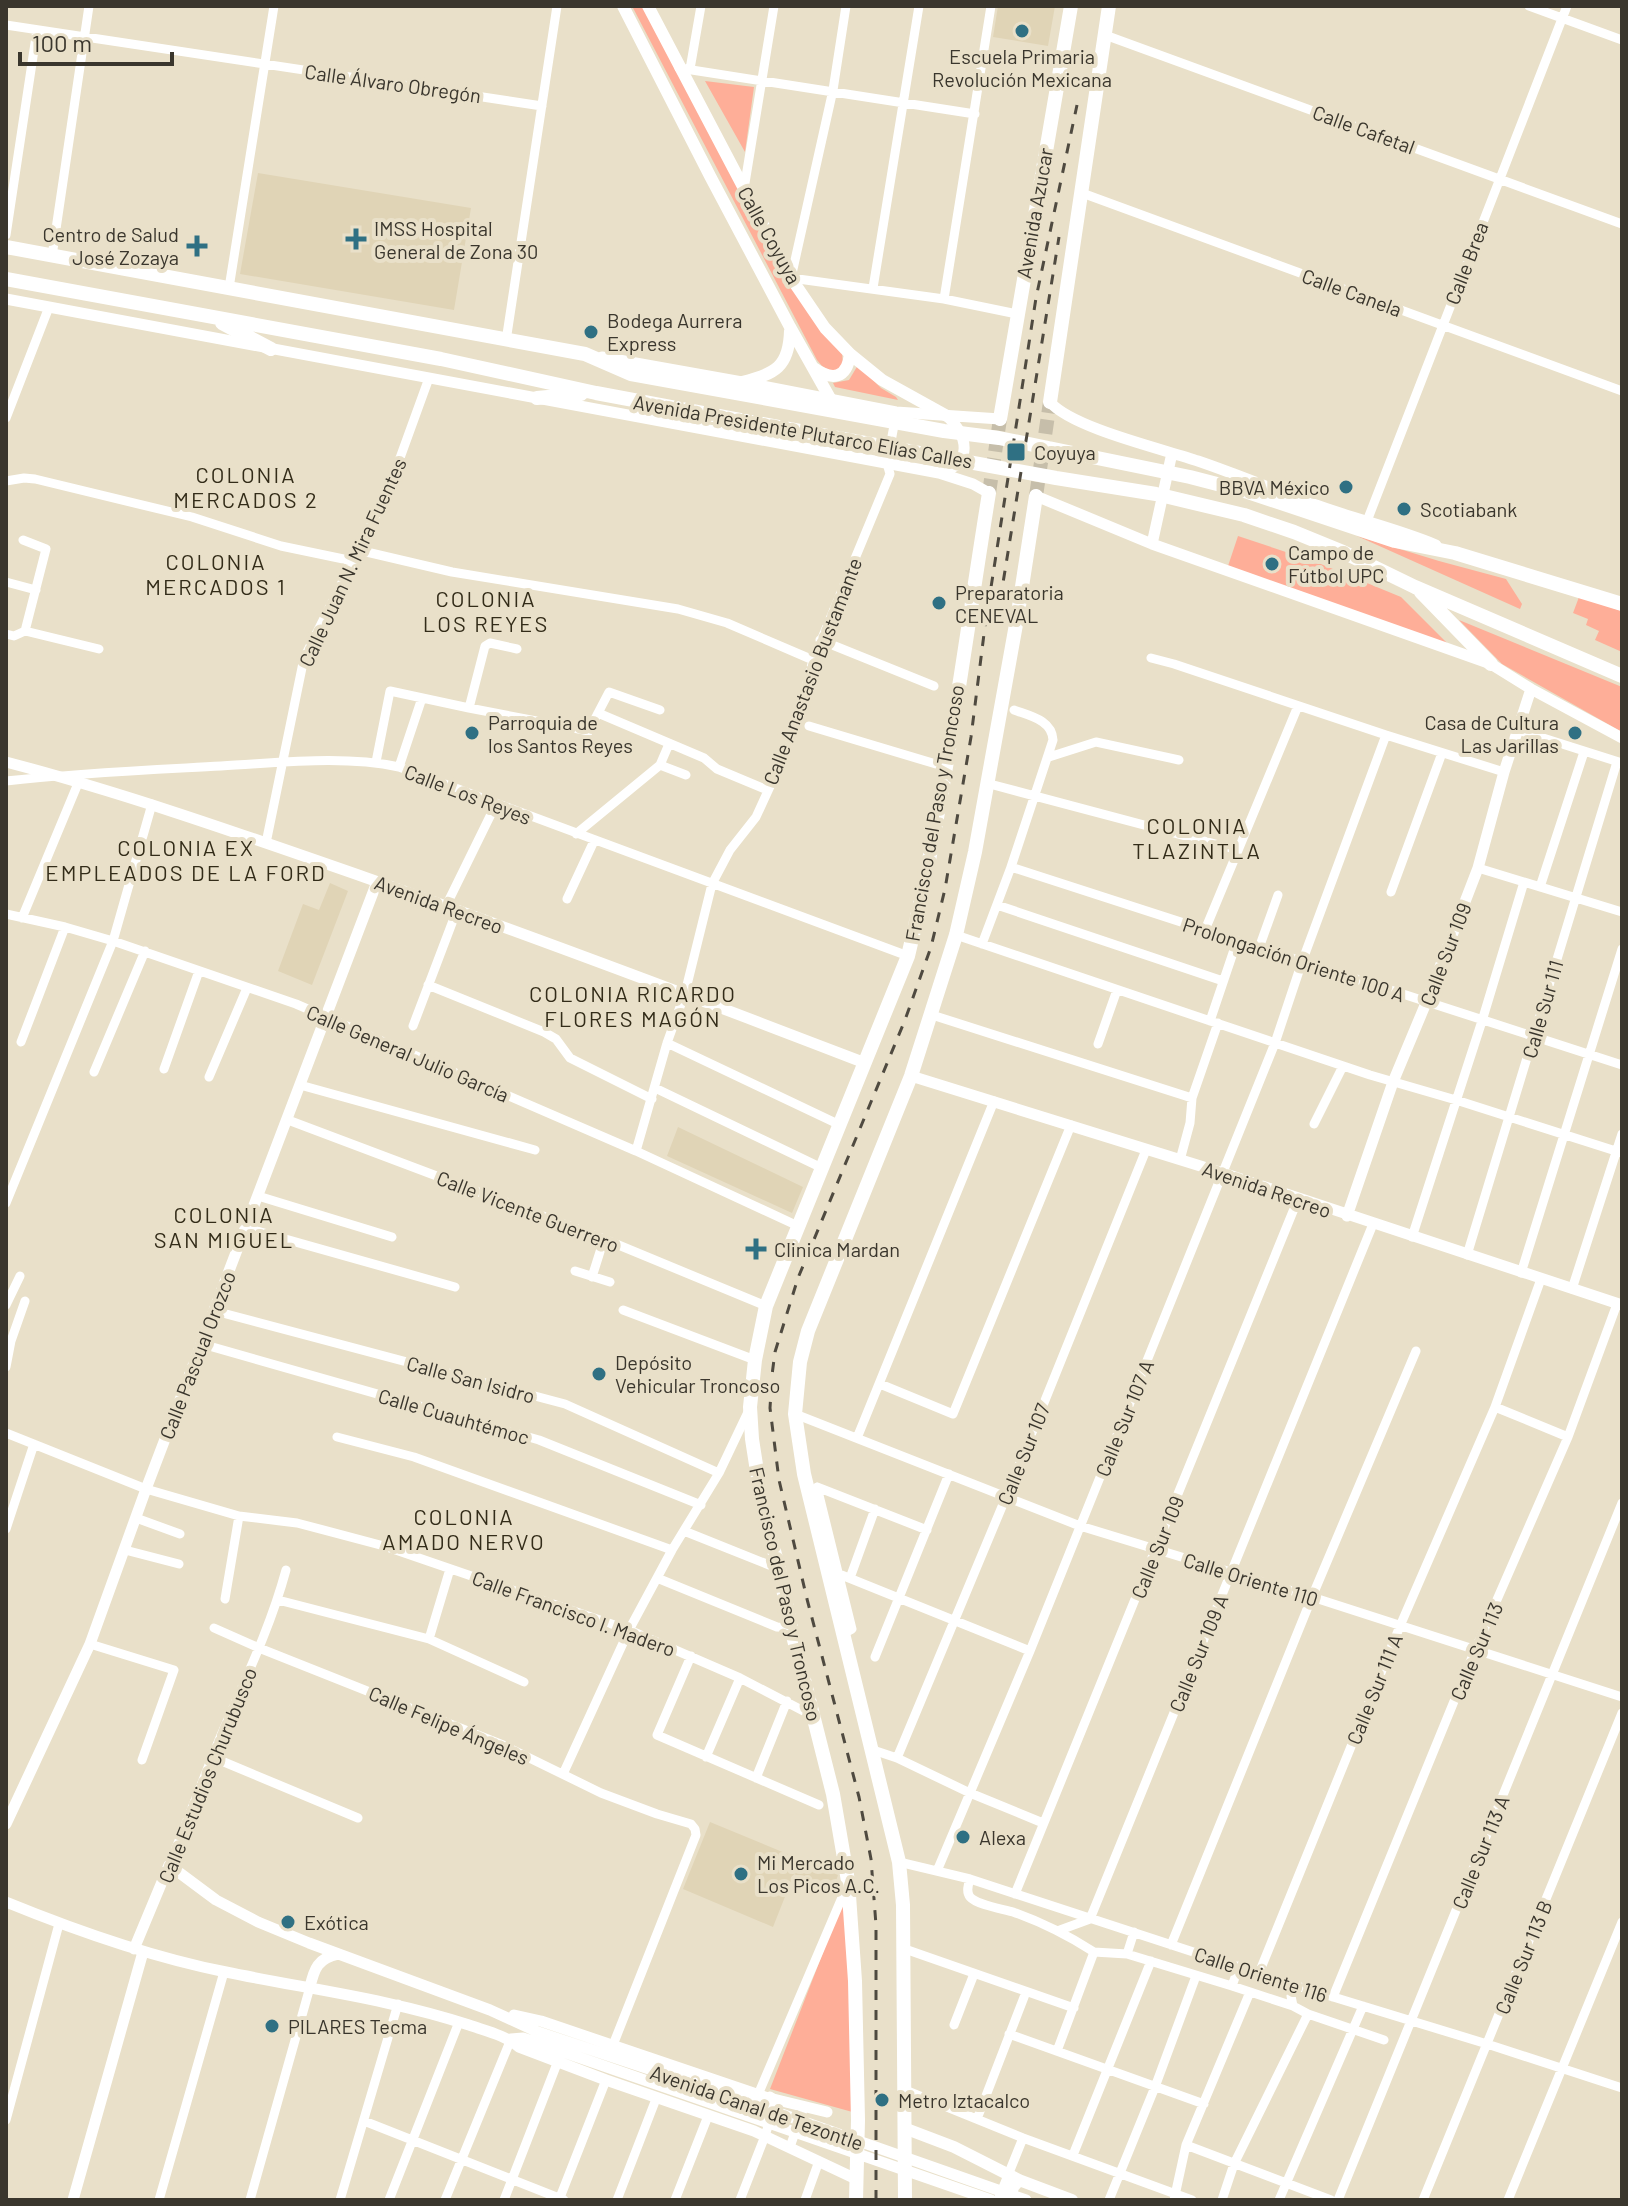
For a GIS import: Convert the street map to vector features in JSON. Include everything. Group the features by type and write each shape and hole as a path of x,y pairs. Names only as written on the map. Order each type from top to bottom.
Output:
{"main road":[{"name":"Calle Coyuya","path":"623,6 831,400"},
{"name":"Calle Coyuya","path":"648,6 684,68 791,278 825,328 882,380 947,416"},
{"name":"Avenida Azucar","path":"1000,419 1071,6"},
{"path":"1050,402 1109,6"},
{"name":"Avenida Presidente Plutarco Elías Calles","path":"6,247 585,354 631,374 1090,456 1248,492 1395,541 1455,553 1622,604"},
{"name":"Avenida Presidente Plutarco Elías Calles","path":"6,279 441,359 604,394 1156,494 1244,515 1294,532 1622,676"},
{"path":"208,316 271,349"},
{"path":"742,382 764,376 780,367 789,349 790,327"},
{"path":"811,366 823,375 842,374 847,369 850,354"},
{"path":"537,398 604,394"},
{"name":"Francisco del Paso y Troncoso","path":"856,2200 855,1981 848,1881 833,1794 763,1510 750,1407 755,1360 766,1306 908,956 946,767 989,493"},
{"name":"Francisco del Paso y Troncoso","path":"908,2199 904,2128 903,1905 899,1862 843,1634 822,1530 804,1474 795,1414 800,1362 808,1331 911,1076 956,935 975,852 1036,496"},
{"path":"1415,587 1491,664"},
{"path":"904,2128 954,2147 1013,2178 1072,2200"},
{"path":"1010,2200 1013,2178"}],"street":[{"path":"52,256 89,6"},
{"path":"229,288 274,6"},
{"path":"506,341 557,6"},
{"path":"701,6 684,68 975,114"},
{"path":"744,189 774,6"},
{"path":"846,6 833,90 791,278 944,299 1017,314"},
{"path":"873,288 919,6"},
{"path":"944,299 991,6"},
{"path":"1529,6 1622,40"},
{"name":"Calle Brea","path":"1367,521 1567,6"},
{"name":"Calle Álvaro Obregón","path":"6,25 542,106"},
{"path":"6,235 37,30"},
{"name":"Calle Cafetal","path":"1105,35 1622,224"},
{"name":"Calle Canela","path":"1082,193 1622,391"},
{"name":"Avenida Presidente Plutarco Elías Calles","path":"6,299 939,473 973,484 989,493"},
{"path":"6,418 49,307"},
{"name":"Avenida Presidente Plutarco Elías Calles","path":"585,354 896,412 1000,419"},
{"name":"Calle Juan N. Mira Fuentes","path":"266,843 304,658 388,491 429,378"},
{"name":"Avenida Presidente Plutarco Elías Calles","path":"1050,402 1063,414 1087,425 1414,536 1455,553"},
{"name":"Calle Anastasio Bustamante","path":"636,1151 685,993 712,884 726,857 756,817 796,725 803,691 820,640 890,474 887,463 896,412"},
{"path":"939,473 955,465 964,450 961,433 947,416"},
{"path":"1152,544 1172,453"},
{"path":"6,481 35,479 192,517 281,546 353,561"},
{"path":"1036,496 1152,544 1491,664 1622,738"},
{"path":"23,540 46,549 25,631"},
{"path":"358,550 452,572 707,616 813,660"},
{"path":"6,582 36,590"},
{"path":"6,634 14,636 25,631 99,649"},
{"path":"820,640 934,686"},
{"path":"469,708 485,646 493,643 517,649"},
{"path":"1151,658 1504,772"},
{"name":"Calle Sur 109","path":"1347,1216 1393,1082 1478,868 1531,689"},
{"path":"376,762 390,691 589,731 609,692 660,710"},
{"path":"399,767 422,698"},
{"path":"1205,930 1298,706"},
{"path":"982,944 1053,740 1053,731 1038,719 1014,710"},
{"path":"598,713 704,758 717,769 767,790"},
{"path":"809,726 946,767"},
{"path":"1518,730 1620,763"},
{"name":"Calle Sur 107 A","path":"937,1871 1030,1651 1275,1043 1386,735"},
{"path":"1049,757 1096,742 1179,760"},
{"path":"576,834 660,765 669,744"},
{"path":"1540,887 1584,752"},
{"path":"1391,892 1442,753"},
{"name":"Avenida Recreo","path":"6,762 79,781 266,843 685,993 865,1063"},
{"name":"Calle Los Reyes","path":"6,781 283,763 376,762 399,767 908,956"},
{"name":"Calle Sur 111","path":"1467,1255 1575,898 1620,763"},
{"path":"660,765 686,775"},
{"path":"22,918 79,781"},
{"path":"986,783 1238,850"},
{"path":"6,1203 113,941 152,804"},
{"path":"413,1026 451,908 496,804"},
{"path":"567,899 594,841"},
{"name":"Prolongación Oriente 100 A","path":"1011,867 1622,1065"},
{"path":"1478,868 1622,912"},
{"name":"Calle Pascual Orozco","path":"6,1824 90,1644 377,882"},
{"path":"1412,1237 1524,882"},
{"path":"1259,948 1278,895"},
{"path":"997,905 1223,981"},
{"name":"Calle General Julio García","path":"6,914 113,941 296,1004 636,1151 798,1226"},
{"path":"21,1042 65,927"},
{"path":"956,935 1343,1066 1619,1152"},
{"path":"1180,1160 1190,1123 1192,1098 1223,981 1237,941"},
{"path":"1521,1273 1622,949"},
{"path":"94,1072 145,951"},
{"path":"164,1069 199,971"},
{"path":"428,985 544,1032 556,1039 570,1058 652,1099"},
{"path":"209,1077 247,988"},
{"path":"1098,1044 1117,990"},
{"path":"932,1015 1192,1098"},
{"path":"667,1043 840,1125"},
{"path":"1314,1124 1343,1066"},
{"name":"Avenida Recreo","path":"911,1076 1223,1173 1619,1304"},
{"path":"300,1085 535,1150"},
{"path":"655,1088 822,1168"},
{"path":"857,1438 994,1101"},
{"name":"Calle Vicente Guerrero","path":"288,1120 604,1239 766,1306"},
{"path":"880,1384 953,1414 1071,1125"},
{"path":"1572,1289 1619,1152 1622,1134"},
{"name":"Calle Sur 107","path":"897,1758 1146,1150"},
{"path":"258,1196 392,1237"},
{"name":"Calle Sur 109","path":"1015,1894 1298,1199"},
{"name":"Calle Sur 109 A","path":"1090,1919 1373,1224"},
{"path":"246,1228 455,1287"},
{"path":"592,1277 604,1239"},
{"path":"575,1271 610,1282"},
{"path":"6,1305 20,1276"},
{"name":"Calle Sur 111 A","path":"1259,1973 1400,1626 1495,1407 1541,1279"},
{"path":"6,1367 25,1301"},
{"name":"Calle Sur 113","path":"1333,1997 1475,1650 1568,1437 1619,1304"},
{"path":"623,1310 755,1360"},
{"name":"Calle San Isidro","path":"215,1311 565,1404 719,1473"},
{"name":"Calle Cuauhtémoc","path":"202,1344 539,1440 701,1505"},
{"path":"1171,1945 1416,1351"},
{"path":"563,1774 629,1630 672,1550 719,1473 750,1407"},
{"path":"1495,1407 1568,1437"},
{"name":"Calle Oriente 110","path":"795,1414 1080,1526 1622,1697"},
{"name":"Calle Francisco I. Madero","path":"6,1433 146,1489 239,1516 297,1523 384,1546 629,1630 740,1678 815,1717"},
{"path":"337,1437 414,1457 672,1550"},
{"path":"6,1529 34,1444"},
{"path":"875,1657 949,1474"},
{"path":"843,1634 852,1629 839,1574 822,1530 817,1487 927,1530"},
{"name":"Calle Sur 113 A","path":"1338,2200 1622,1503"},
{"path":"850,1578 875,1509"},
{"path":"225,1599 239,1516"},
{"path":"136,1518 180,1534"},
{"path":"684,1531 779,1569"},
{"path":"125,1550 179,1564"},
{"path":"429,1639 450,1569"},
{"name":"Calle Estudios Churubusco","path":"73,2200 138,1950 212,1757 278,1600 286,1570"},
{"path":"839,1574 1030,1651"},
{"path":"657,1578 777,1627 791,1628"},
{"path":"278,1600 429,1639 524,1682"},
{"name":"Calle Felipe Ángeles","path":"214,1628 503,1745 601,1793 691,1824 696,1835 613,2045"},
{"path":"90,1644 174,1670 142,1760"},
{"path":"691,1656 657,1735 819,1805"},
{"path":"706,1757 740,1678"},
{"path":"756,1778 787,1701"},
{"name":"Calle Sur 113 B","path":"1423,2200 1622,1713"},
{"path":"873,1750 1043,1823"},
{"path":"212,1757 358,1818"},
{"name":"Calle Oriente 116","path":"899,1862 970,1879 1622,2088"},
{"name":"Avenida Canal de Tezontle","path":"169,1865 216,1900 258,1922 490,2010 538,2032 991,2200"},
{"path":"970,1879 967,1889 976,1902 1060,1930 1094,1952 1127,1954 1151,1961 1293,2006 1384,2040"},
{"path":"740,2200 767,2096 848,1881"},
{"name":"Avenida Canal de Tezontle","path":"6,1902 59,1924 138,1950 224,1972 398,2004 511,2039 523,2038 1026,2200"},
{"path":"1060,1930 1090,1919"},
{"path":"1508,2200 1622,1922"},
{"path":"6,2120 59,1924"},
{"path":"1127,1954 1134,1932"},
{"path":"902,1948 1074,2008"},
{"path":"1057,2051 1094,1952"},
{"path":"250,2200 316,1967 328,1956 339,1954"},
{"path":"1073,2155 1151,1961"},
{"path":"1232,1986 1239,1966"},
{"path":"159,2200 224,1972"},
{"path":"954,2025 974,1974"},
{"path":"1109,2200 1196,1976"},
{"path":"1293,2006 1291,1996 1294,1985"},
{"path":"977,2119 1026,1992"},
{"path":"1175,2197 1186,2145 1250,1992"},
{"path":"340,2200 398,2004"},
{"path":"1279,2200 1363,2006"},
{"name":"Avenida Canal de Tezontle","path":"490,2010 541,2021 790,2104 827,2112"},
{"path":"1222,2200 1234,2164 1308,2014"},
{"path":"389,2200 459,2022"},
{"path":"1009,2034 1204,2104"},
{"path":"445,2200 511,2039"},
{"name":"Avenida Canal de Tezontle","path":"511,2039 519,2047 777,2141 856,2179"},
{"path":"504,2200 558,2061"},
{"path":"364,2121 561,2199 606,2080"},
{"path":"905,2090 1023,2138 1120,2172 1175,2197 1192,2200"},
{"path":"617,2200 656,2099"},
{"path":"777,2141 790,2104"},
{"path":"790,2147 804,2107"},
{"path":"675,2200 708,2116"},
{"path":"998,2200 1013,2178 1023,2138"},
{"path":"1186,2145 1331,2200"},
{"path":"805,2200 819,2161"}],"shaded area":[{"path":"632,6 644,6 801,298 842,353 843,365 833,372 817,360"},
{"name":"Escuela Primaria Revolución Mexicana","path":"998,6 1055,6 1048,46 993,37"},
{"path":"705,81 754,87 745,152"},
{"name":"IMSS Hospital General de Zona 30","path":"258,173 471,208 454,310 240,274"},
{"path":"858,365 898,400 835,387 833,383 849,380"},
{"path":"1238,536 1316,562 1401,597 1451,647 1228,566"},
{"path":"1357,536 1506,579 1522,604 1520,609"},
{"path":"1579,597 1622,611 1622,652 1595,640 1599,631 1586,625 1588,619 1573,613"},
{"path":"1459,620 1622,687 1622,732 1502,664"},
{"path":"330,883 348,891 312,985 278,971 303,904 319,910"},
{"path":"678,1127 803,1187 792,1213 667,1156"},
{"name":"Mi Mercado Los Picos A.C.","path":"710,1822 838,1875 833,1890 794,1874 773,1927 683,1889"},
{"path":"847,1891 856,2113 770,2089"}],"tunnel":[{"path":"1036,496 1050,402"},
{"path":"989,493 1000,419"}],"railway":[{"path":"876,2200 876,1925 871,1859 859,1797 779,1480 770,1408 772,1375 775,1352 798,1278 905,1020 931,947 945,889 971,737 985,626 1036,298 1077,105"},
{"path":"997,620 1059,237"}],"place":[{"name":"Escuela Primaria Revolución Mexicana","path":"1022,31"},
{"name":"IMSS Hospital General de Zona 30","path":"356,239"},
{"name":"Centro de Salud José Zozaya","path":"197,246"},
{"name":"Bodega Aurrera Express","path":"591,332"},
{"name":"Coyuya","path":"1016,452"},
{"name":"BBVA México","path":"1346,487"},
{"name":"Scotiabank","path":"1404,509"},
{"name":"Campo de Fútbol UPC","path":"1272,564"},
{"name":"Preparatoria CENEVAL","path":"939,603"},
{"name":"Parroquia de los Santos Reyes","path":"472,733"},
{"name":"Casa de Cultura Las Jarillas","path":"1575,733"},
{"name":"Clinica Mardan","path":"756,1249"},
{"name":"Depósito Vehicular Troncoso","path":"599,1374"},
{"name":"Alexa","path":"963,1837"},
{"name":"Mi Mercado Los Picos A.C.","path":"741,1874"},
{"name":"Exótica","path":"288,1922"},
{"name":"PILARES Tecma","path":"272,2026"},
{"name":"Metro Iztacalco","path":"882,2100"}],"district":[{"name":"COLONIA MERCADOS 2","path":"246,486"},
{"name":"COLONIA MERCADOS 1","path":"216,574"},
{"name":"COLONIA LOS REYES","path":"486,610"},
{"name":"COLONIA TLAZINTLA","path":"1197,838"},
{"name":"COLONIA EX EMPLEADOS DE LA FORD","path":"186,860"},
{"name":"COLONIA RICARDO FLORES MAGÓN","path":"633,1006"},
{"name":"COLONIA SAN MIGUEL","path":"224,1226"},
{"name":"COLONIA AMADO NERVO","path":"464,1528"}]}
